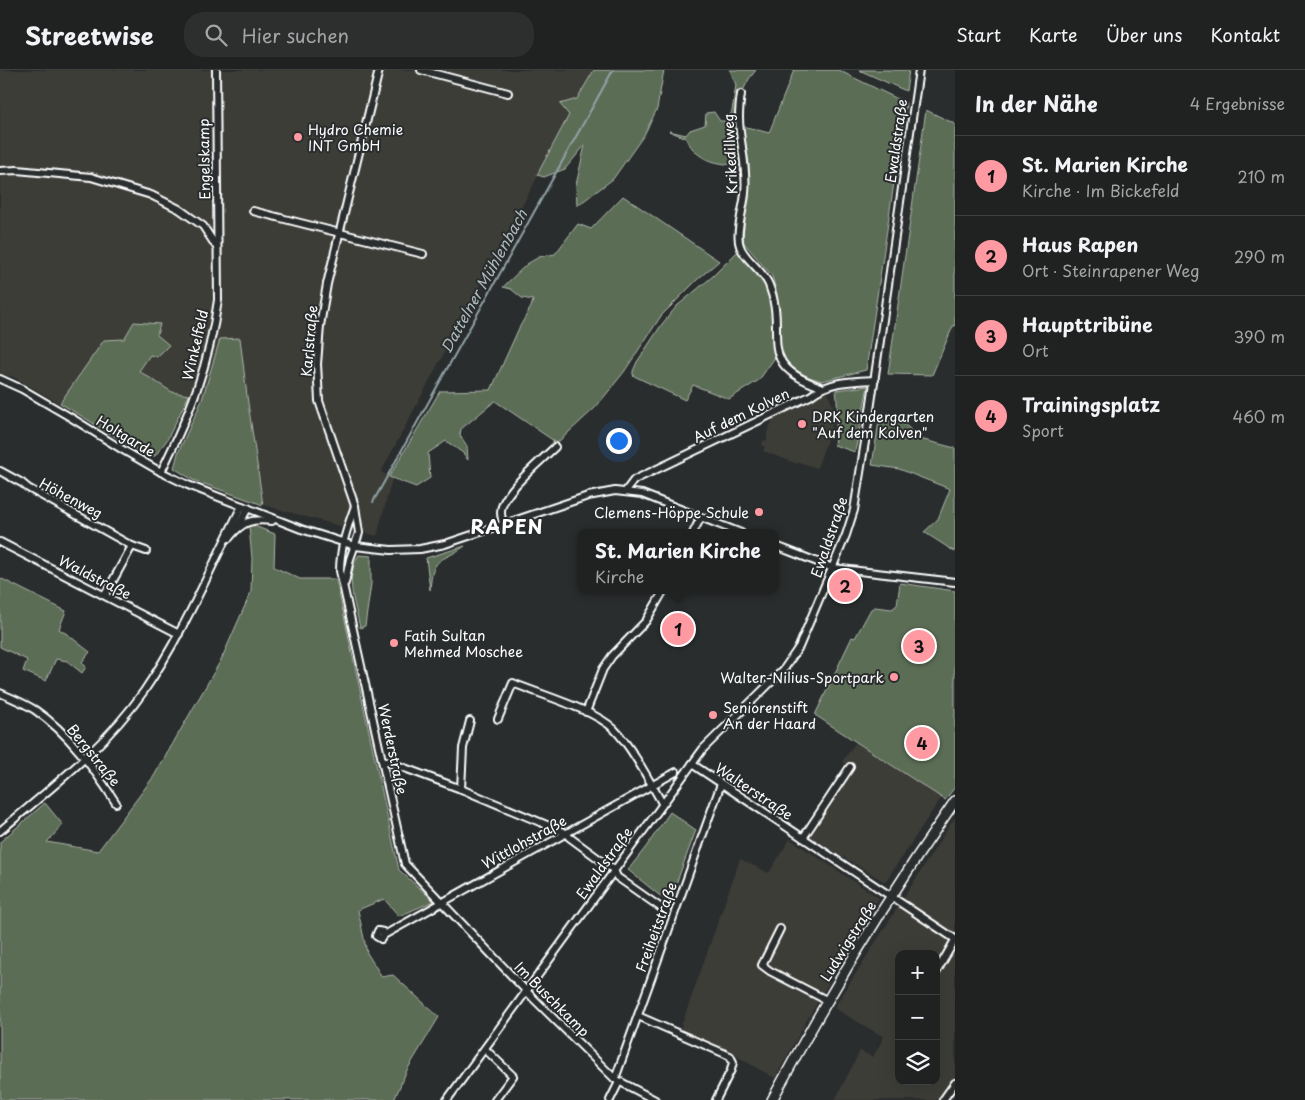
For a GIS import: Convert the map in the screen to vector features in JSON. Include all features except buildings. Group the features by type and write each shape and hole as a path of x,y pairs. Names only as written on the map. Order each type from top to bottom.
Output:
{"main road":[{"name":"Ludwigstraße","path":"772,1100 828,1000 890,898 955,801"}],"street":[{"name":"Engelskamp","path":"216,70 217,247"},
{"name":"Karlstraße","path":"355,546 358,533 354,506 319,401 317,364 320,326 339,234 379,70"},
{"path":"421,70 508,93"},
{"name":"Ewaldstraße","path":"448,1100 703,749 784,668 799,647 833,568 854,510 875,380 919,70"},
{"name":"Krikedillweg","path":"741,94 739,117 746,191 738,238 740,247 764,274 773,295 779,355 784,367 805,382 821,387"},
{"path":"0,171 16,170 91,177 151,195 179,209 203,226 217,247"},
{"path":"253,212 423,254"},
{"name":"Winkelfeld","path":"161,472 193,404 213,335 218,300 217,247"},
{"name":"Holtgarde","path":"0,379 22,389 62,412 161,472 207,493 283,522"},
{"name":"Auf dem Kolven","path":"624,492 634,480 810,396 821,387 854,381 875,380"},
{"path":"503,524 500,511 504,500 555,448"},
{"name":"Höhenweg","path":"0,471 132,546 146,551"},
{"path":"236,529 251,520 260,519 283,522 355,546 392,550 420,549 445,544 603,492 642,494 731,529"},
{"path":"342,542 354,506"},
{"path":"224,544 236,529 245,507"},
{"path":"0,831 84,759 106,737 143,692 178,634 245,507"},
{"path":"695,529 700,517"},
{"name":"Waldstraße","path":"0,542 178,634"},
{"name":"Werderstraße","path":"342,542 340,571 405,864 442,903"},
{"path":"106,596 132,546"},
{"name":"Werderstraße","path":"344,587 355,546"},
{"path":"779,547 833,568 955,582"},
{"path":"586,712 603,669 612,656 646,621 662,594"},
{"path":"498,719 512,684 600,718 615,730 629,748 662,804"},
{"name":"Bergstraße","path":"0,693 35,711 63,734 116,803"},
{"path":"461,789 463,748 470,722"},
{"path":"383,760 461,789 566,833 614,870 616,877 667,912"},
{"name":"Walterstraße","path":"692,764 955,940"},
{"path":"803,838 850,767"},
{"name":"Wittlohstraße","path":"384,935 676,772"},
{"name":"Freiheitstraße","path":"610,1100 721,784"},
{"name":"Im Buschkamp","path":"442,903 617,1081 655,1100"},
{"path":"780,929 762,965 770,971 828,1000"},
{"path":"940,966 955,940"},
{"path":"638,1016 730,1056 733,1062 731,1070 716,1100"},
{"path":"485,1049 516,1079 495,1100"},
{"path":"943,1100 955,1083"}],"shaded area":[{"path":"0,70 594,70 381,472 392,479 377,536 263,505 240,338 220,339 202,400 172,392 139,371 150,354 168,345 157,335 160,324 124,339 60,403 119,438 14,377 0,374"},
{"name":"DRK Kindergarten \"Auf dem Kolven\"","path":"827,391 836,414 817,468 799,462 798,464 763,451 765,447 762,445 764,440 767,441 767,433 775,415"},
{"path":"856,742 941,798 885,882 810,837 853,770 842,762"},
{"path":"955,817 955,1091 949,1100 835,1100 860,1051 873,1057 884,1037 834,1008"},
{"path":"790,839 879,898 775,1078 724,1049 680,1030 740,859 769,873"}],"green space":[{"path":"594,70 664,70 657,109 644,135 613,179 577,206 576,185 585,145 565,169 544,177 537,175 569,115 560,104 577,99"},
{"path":"730,70 756,70 737,102 742,166 716,162 702,157 686,138 669,131 686,135 690,130 705,125 706,113 714,112 720,121 728,121 732,111 736,85"},
{"path":"794,70 838,70 906,103 866,370 822,381 796,373 781,356 777,294 772,276 744,243 742,233 749,199 749,164 743,126 769,133"},
{"path":"859,70 909,70 906,91"},
{"path":"926,110 955,124 955,326 953,326 932,375 888,374"},
{"path":"623,196 719,261 661,316 624,372 596,407 557,443 495,401 461,429 460,435 467,446 468,460 463,453 446,441 428,453 430,478 416,487 389,477 440,391 491,390 533,300 522,298 511,289 503,287 527,264 539,257 555,254 578,224 591,229"},
{"path":"737,252 740,252 770,288 776,356 759,380 729,399 693,385 685,400 633,375 637,362 662,324 677,306 713,276"},
{"path":"134,322 160,324 157,335 169,345 157,357 150,355 139,371 172,392 189,395 167,440 155,456 147,456 60,403 104,340 124,339"},
{"path":"240,338 263,505 193,480 174,468 178,453 202,400 220,339"},
{"path":"868,386 855,452 834,445 837,411 836,390"},
{"path":"879,421 901,423 913,432 916,438 955,448 955,552 924,532 938,519 950,489 899,469 872,465"},
{"path":"252,525 275,534 274,567 300,579 336,579 399,870 434,901 399,916 384,899 358,910 367,953 382,977 393,975 439,1017 407,1070 394,1100 0,1100 0,842 45,803 63,825 47,842 98,851 154,776 221,660 251,592 252,558 249,527"},
{"path":"465,546 439,561 433,570 430,590 426,558"},
{"path":"359,555 371,556 371,584 365,626 360,628 351,582 352,573"},
{"path":"0,578 66,611 59,629 90,652 82,662 86,667 82,673 67,661 56,659 46,681 23,671 27,660 0,647"},
{"name":"Walter-Nilius-Sportpark","path":"900,583 955,591 955,787 945,800 815,715 852,637 855,638 871,609 875,607 892,609 897,605"},
{"path":"670,812 696,830 669,903 628,870"}],"waterway":[{"name":"Dattelner Mühlenbach","path":"373,502 613,70"}],"place":[{"name":"Hydro Chemie INT GmbH","path":"298,137"},
{"name":"DRK Kindergarten \"Auf dem Kolven\"","path":"802,424"},
{"name":"Clemens-Höppe Schule","path":"759,512"},
{"name":"Haus Rapen","path":"845,586"},
{"name":"St. Marien Kirche","path":"678,629"},
{"name":"Fatih Sultan Mehmed Moschee","path":"394,643"},
{"name":"Haupttribüne","path":"919,646"},
{"name":"Walter-Nilius-Sportpark","path":"894,677"},
{"name":"Seniorenstift An der Haard","path":"713,715"},
{"name":"Trainingsplatz","path":"922,743"}],"district":[{"name":"RAPEN","path":"507,526"}]}
